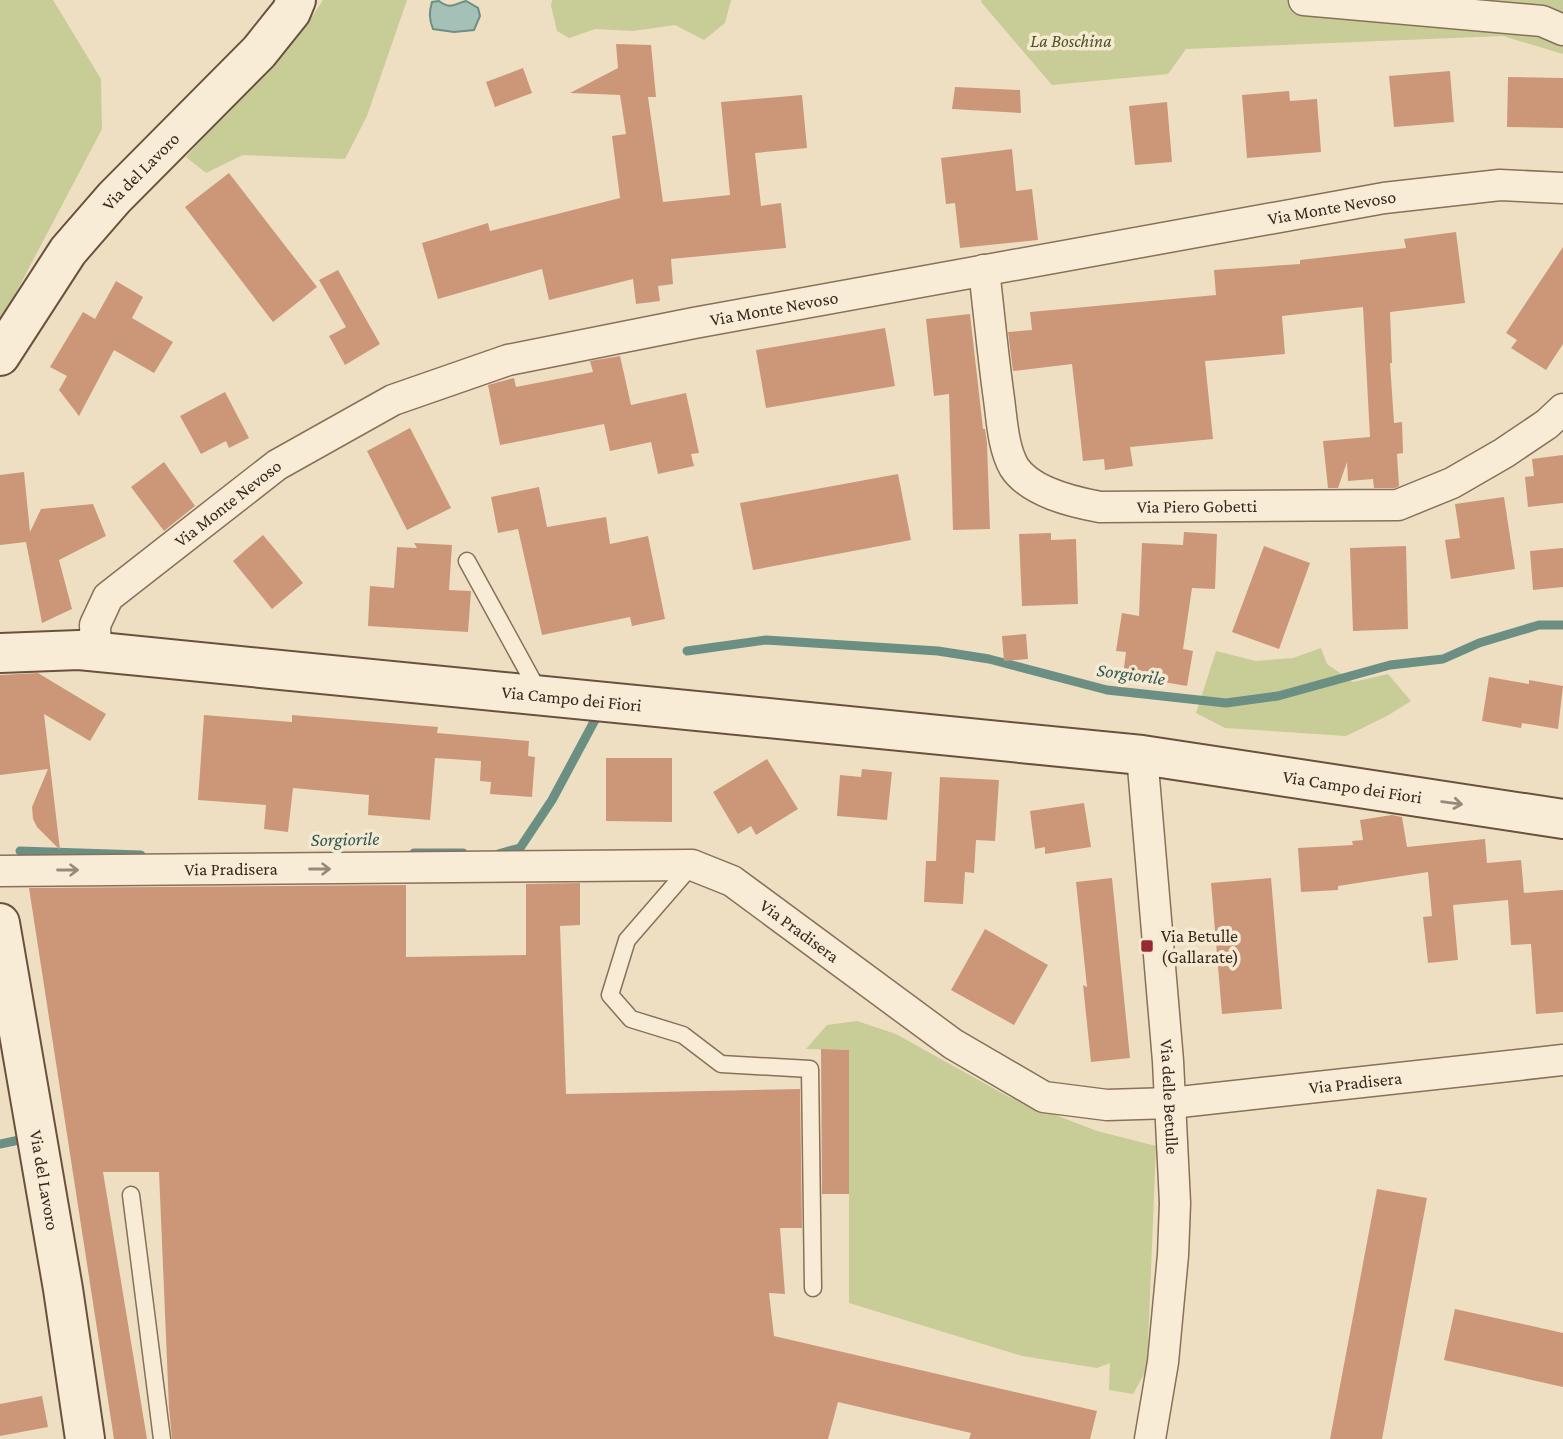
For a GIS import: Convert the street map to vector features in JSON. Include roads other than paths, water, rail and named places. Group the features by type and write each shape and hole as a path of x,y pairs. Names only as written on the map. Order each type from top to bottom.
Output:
{"street":[{"name":"Via del Lavoro","path":"0,356 68,251 114,198 259,51 291,12 296,0"},
{"path":"1304,0 1542,21 1563,30"},
{"name":"Via Monte Nevoso","path":"96,652 95,625 108,597 277,465 393,400 508,360 694,323 1384,198 1500,185 1563,188"},
{"name":"Via Piero Gobetti","path":"985,270 1006,448 1015,468 1035,485 1078,503 1100,507 1398,505 1452,483 1547,424 1563,409"},
{"name":"Via Campo dei Fiori","path":"0,653 79,650 1142,754 1563,819"},
{"name":"Via Campo dei Fiori","path":"1142,754 1319,757 1563,792"},
{"name":"Via delle Betulle","path":"1142,754 1171,1103 1175,1202 1163,1362 1150,1439"},
{"name":"Via Pradisera","path":"0,871 692,865 732,881 953,1044 1044,1097 1107,1105 1171,1103 1563,1060"},
{"name":"Via del Lavoro","path":"0,923 63,1289 85,1439"}],"lane":[{"path":"467,561 541,696"},
{"path":"692,865 626,940 610,995 631,1019 683,1035 721,1064 810,1069 813,1288"},
{"path":"131,1195 162,1439"}],"water":[{"path":"439,1 450,6 466,1 478,8 480,16 474,30 454,32 433,29 430,19 431,6 432,2"}],"waterway":[{"name":"Sorgiorile","path":"687,651 766,640 938,651 989,659 1107,690 1226,703 1278,696 1390,665 1443,659 1479,643 1539,625 1563,625"},
{"name":"Sorgiorile","path":"498,854 520,848 552,800 596,718"},
{"name":"Sorgiorile","path":"20,851 141,855"},
{"name":"Sorgiorile","path":"414,853 463,853"},
{"name":"Sorgiorile","path":"0,1144 24,1139"}],"place":[{"name":"Via Betulle (Gallarate)","path":"1147,946"}],"park label":[{"name":"La Boschina","path":"1071,41"}]}
